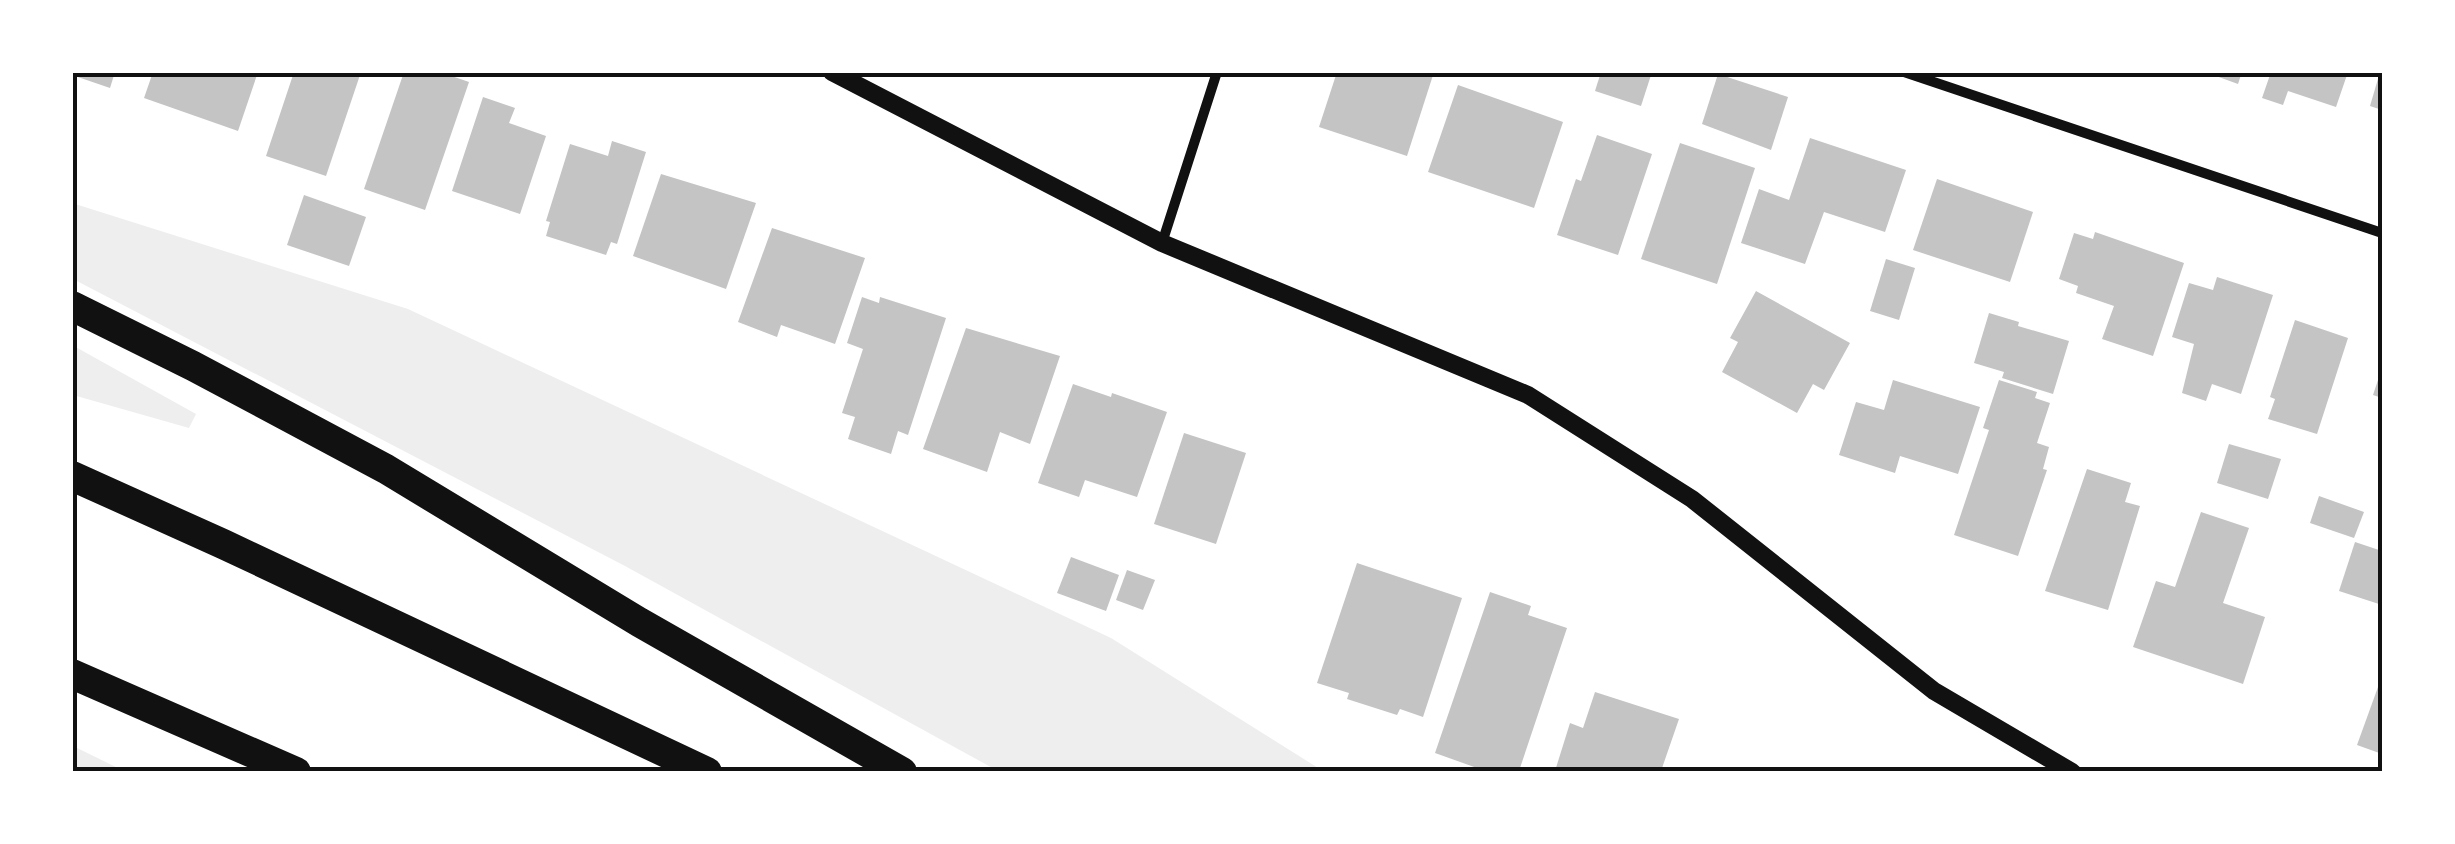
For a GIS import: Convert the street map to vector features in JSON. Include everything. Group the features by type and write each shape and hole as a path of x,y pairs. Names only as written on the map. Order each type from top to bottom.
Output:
{"highway":[{"path":"72,306 386,470 638,622 902,772"},
{"path":"72,476 707,772"},
{"path":"72,674 296,772"}],"street":[{"path":"832,72 1162,244 1528,395 1692,499 1934,691 2072,772"},
{"path":"1162,244 1217,72"},
{"path":"1904,72 2382,233"}],"shaded area":[{"path":"72,203 408,309 1111,638 1323,771 998,771 625,566 73,279"},
{"path":"72,345 196,414 189,428 73,395"},
{"path":"73,746 124,771 73,771"}],"building":[{"path":"72,72 115,72 110,88"},
{"path":"153,72 258,72 238,131 144,98"},
{"path":"294,72 361,72 326,176 266,156"},
{"path":"404,72 440,72 469,82 425,210 364,189"},
{"path":"1337,72 1434,72 1407,156 1319,127"},
{"path":"1601,72 1652,72 1641,106 1595,91"},
{"path":"2205,72 2242,72 2238,84"},
{"path":"2271,72 2348,72 2336,107 2288,91 2283,105 2262,98"},
{"path":"2382,72 2382,110 2370,106"},
{"path":"1718,74 1788,97 1771,150 1702,124"},
{"path":"1458,85 1563,122 1534,208 1428,172"},
{"path":"483,97 515,108 509,123 546,136 520,214 452,191"},
{"path":"1597,135 1652,154 1618,255 1557,235 1576,179 1581,181"},
{"path":"1810,138 1906,170 1885,232 1824,212 1805,264 1741,243 1759,189 1789,200"},
{"path":"612,141 646,152 617,244 611,242 606,255 546,236 550,222 546,221 570,144 608,156"},
{"path":"1680,143 1755,168 1717,284 1641,259"},
{"path":"661,174 756,203 726,289 633,256"},
{"path":"1937,179 2033,212 2010,282 1913,250"},
{"path":"304,195 366,217 349,266 287,245"},
{"path":"772,228 865,258 835,344 781,325 777,337 738,322"},
{"path":"2095,232 2184,263 2153,356 2102,339 2114,306 2076,293 2078,286 2059,279 2074,233 2093,239"},
{"path":"1886,259 1915,268 1899,320 1870,311"},
{"path":"2217,277 2273,295 2241,394 2212,384 2206,401 2182,393 2194,344 2172,337 2189,283 2213,290"},
{"path":"1756,291 1850,343 1824,390 1813,384 1797,413 1722,372 1738,342 1730,338"},
{"path":"862,297 879,303 880,297 946,318 908,435 898,431 891,454 848,439 855,417 842,413 863,349 847,343"},
{"path":"1989,313 2069,341 2053,394 2002,378 2004,372 1974,363"},
{"path":"2295,320 2348,338 2317,434 2268,419 2275,399 2270,397"},
{"path":"966,328 1060,356 1030,444 1000,432 987,472 923,449"},
{"path":"2382,368 2382,398 2373,395"},
{"path":"1893,380 1980,407 1958,474 1900,456 1895,473 1839,455 1856,402 1884,410"},
{"path":"1999,380 2037,392 2035,398 2050,403 2037,443 2049,447 2043,469 2047,470 2018,556 1954,535 1989,430 1983,428"},
{"path":"1073,384 1167,412 1137,497 1085,480 1079,497 1038,483"},
{"path":"1184,433 1246,453 1216,544 1154,524"},
{"path":"2229,444 2281,459 2268,499 2217,483"},
{"path":"2087,469 2131,483 2125,502 2140,506 2108,610 2045,591"},
{"path":"2319,496 2364,512 2354,538 2310,523"},
{"path":"2201,512 2249,528 2223,603 2265,617 2243,684 2133,647 2156,581 2175,587"},
{"path":"2355,542 2382,551 2382,605 2339,591"},
{"path":"1071,557 1119,575 1106,611 1057,593"},
{"path":"1357,563 1462,598 1423,717 1400,709 1397,715 1347,699 1349,693 1317,683"},
{"path":"1127,570 1155,580 1143,610 1116,600"},
{"path":"1490,592 1531,606 1528,615 1567,628 1519,771 1475,771 1477,768 1435,753"},
{"path":"2382,676 2382,754 2357,745"},
{"path":"1595,692 1679,719 1661,771 1555,771 1570,723 1583,728"}]}
